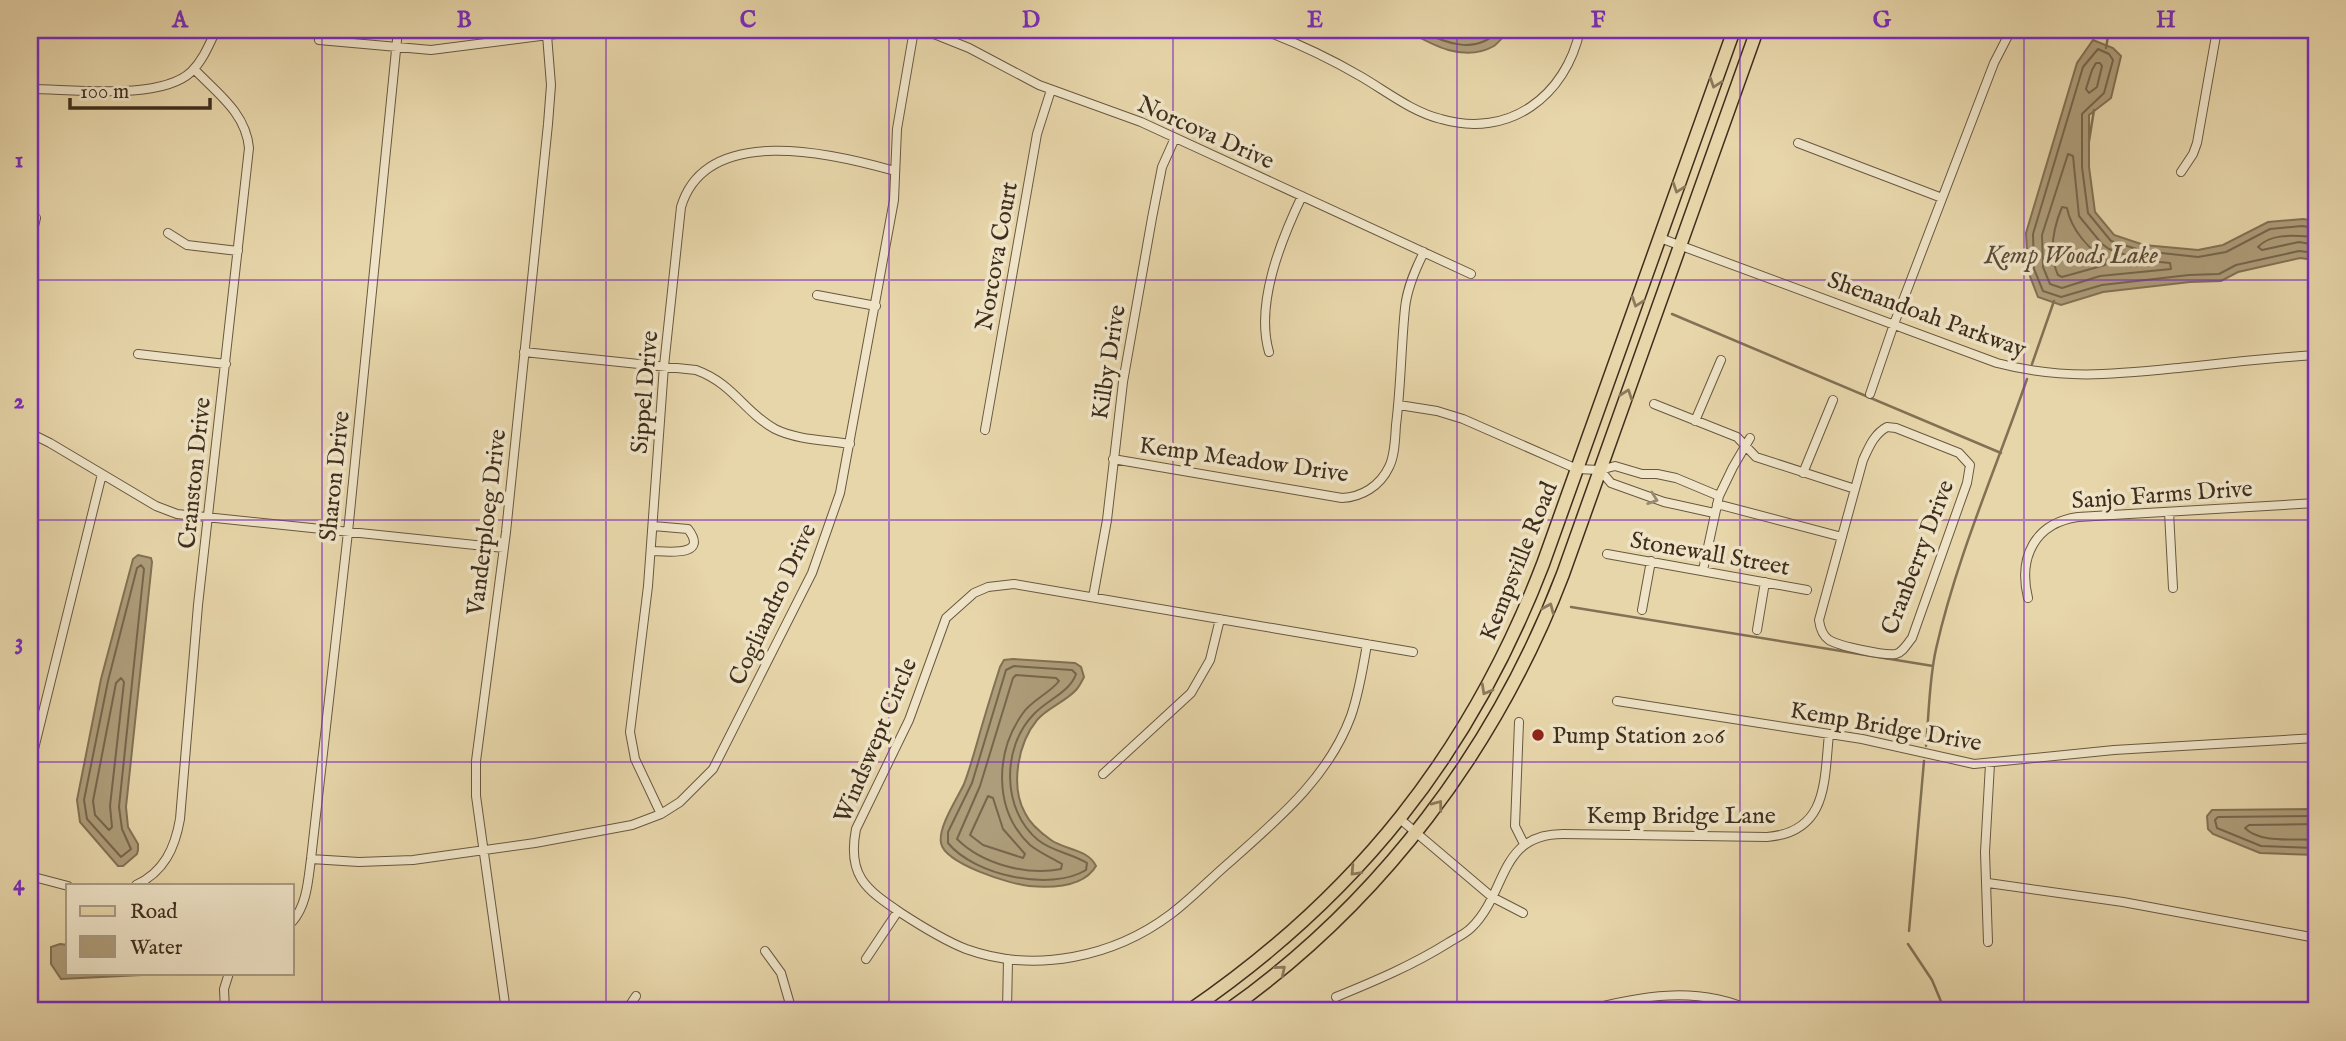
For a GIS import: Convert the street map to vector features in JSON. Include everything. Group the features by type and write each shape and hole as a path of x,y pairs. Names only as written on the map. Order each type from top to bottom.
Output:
{"main road":[{"name":"Kempsville Road","path":"1189,1011 1244,972 1296,929 1345,881 1400,819 1452,747 1503,658 1531,596 1734,30"},
{"name":"Kempsville Road","path":"1227,1011 1278,972 1339,919 1416,833 1474,752 1517,677 1557,590 1757,30"}],"street":[{"path":"30,89 155,89 176,82 194,69 216,30"},
{"name":"Sharon Drive","path":"294,920 304,901 311,859 348,532 398,30"},
{"path":"319,40 443,49 587,30"},
{"name":"Cogliandro Drive","path":"311,859 387,862 484,850 632,825 661,814 692,793 713,769 794,610 823,546 840,493 894,200 897,129 914,30"},
{"name":"Norcova Drive","path":"924,30 969,48 1051,90 1122,115 1175,138 1471,274"},
{"path":"1263,30 1325,57 1431,116 1458,124 1478,124 1502,120 1521,112 1549,92 1568,68 1580,30"},
{"path":"1870,394 1994,63 2011,30"},
{"path":"2181,172 2197,143 2217,30"},
{"name":"Vanderploeg Drive","path":"506,1011 476,796 476,771 489,648 504,548 550,98 547,35"},
{"name":"Cranston Drive","path":"138,884 154,874 167,859 176,842 179,825 208,517 249,148 248,137 237,113 194,69"},
{"name":"Norcova Court","path":"985,430 1037,134 1051,90"},
{"name":"Kilby Drive","path":"1093,597 1108,510 1123,382 1159,180 1164,160 1175,138"},
{"path":"1798,143 1942,198"},
{"name":"Sippel Drive","path":"661,814 635,759 630,732 651,551 664,366 681,207 685,194 699,173 722,159 742,155 780,152 820,154 895,171"},
{"path":"1269,352 1265,337 1265,313 1274,270 1282,240 1302,196"},
{"path":"30,242 36,218"},
{"path":"168,233 187,245 238,251"},
{"name":"Shenandoah Parkway","path":"1660,238 1997,363 2027,371 2055,375 2105,375 2316,355"},
{"name":"Kemp Meadow Drive","path":"1113,459 1309,493 1350,497 1369,490 1379,482 1393,457 1405,305 1412,279 1424,252"},
{"path":"817,295 876,306"},
{"path":"524,352 696,370 716,379 776,430 850,444"},
{"path":"138,354 226,364"},
{"path":"1695,421 1721,360"},
{"path":"1803,473 1833,400"},
{"path":"1654,404 1737,438 1756,457 1855,489"},
{"path":"1399,405 1437,411 1463,419 1577,468 1600,470 1615,466 1642,474 1676,478 1717,504"},
{"name":"Cranberry Drive","path":"1887,427 1896,428 1959,453 1970,466 1968,483 1912,638 1902,651 1894,654 1854,647 1828,639 1823,634 1819,620 1842,537 1870,443 1887,427"},
{"path":"30,433 168,511 504,548"},
{"path":"1703,570 1717,504 1750,438"},
{"path":"1600,470 1611,483 1664,502 1717,504 1842,537"},
{"path":"30,765 102,474"},
{"name":"Sanjo Farms Drive","path":"2028,598 2025,573 2028,554 2038,537 2052,525 2078,517 2316,503"},
{"path":"2169,512 2173,588"},
{"path":"651,551 685,552 694,542 688,529 653,526"},
{"name":"Stonewall Street","path":"1607,554 1807,590"},
{"path":"1642,610 1651,561"},
{"path":"1757,630 1765,582"},
{"name":"Windswept Circle","path":"1367,644 1351,715 1329,760 1308,789 1171,914 1124,943 1094,953 1048,960 1008,959 966,948 923,927 869,891 855,868 852,849 856,829 909,720 946,618 974,593 1014,584 1093,597 1220,619 1367,644 1413,652"},
{"path":"1103,774 1191,694 1210,660 1220,619"},
{"name":"Kemp Bridge Drive","path":"1617,701 1872,741 1952,760 1990,764 2114,750 2316,738"},
{"path":"1336,998 1427,956 1470,929 1492,897 1503,871 1524,844 1515,826 1519,722"},
{"name":"Kemp Bridge Lane","path":"1524,844 1550,834 1767,837 1791,833 1809,820 1819,803 1823,792 1829,734"},
{"path":"1988,942 1985,852 1990,764"},
{"path":"1400,819 1492,897 1524,913"},
{"path":"30,876 66,885"},
{"path":"1988,883 2123,902 2316,938"},
{"path":"866,959 898,911"},
{"path":"765,951 781,973 792,1011"},
{"path":"1007,1011 1008,959"},
{"path":"225,1011 224,989 229,974"},
{"path":"1583,1011 1613,1007 1655,995 1715,999 1752,1011"},
{"path":"626,1011 636,996"}],"water":[{"path":"1406,30 1509,30 1494,46 1471,53 1448,50"},
{"name":"Kemp Woods Lake","path":"2093,40 2113,48 2121,56 2111,98 2089,115 2089,167 2095,212 2114,235 2144,245 2198,250 2223,245 2268,222 2303,219 2316,221 2316,260 2300,258 2238,272 2221,281 2103,292 2061,305 2038,297 2028,271 2026,233 2077,63"},
{"path":"138,555 151,558 152,562 126,807 128,827 138,844 138,850 123,866 118,866 80,822 77,800 101,679 133,559"},
{"path":"1004,660 1075,663 1081,667 1084,677 1072,694 1046,712 1030,729 1018,765 1020,802 1030,821 1051,840 1088,856 1096,866 1084,878 1067,885 1029,886 979,872 954,858 945,851 941,843 945,821 968,774 1000,667"},
{"path":"2316,809 2316,855 2260,853 2213,834 2208,829 2207,816 2212,810"},
{"path":"66,945 66,974 144,974 61,979 51,964 51,947"}],"waterway":[{"path":"2106,48 2109,30"},
{"path":"2089,141 2094,110"},
{"path":"2032,364 2054,301"},
{"path":"1672,314 2001,453"},
{"path":"1926,746 1932,673 1945,614 1966,546 2027,379"},
{"path":"1571,607 1933,666"},
{"path":"1909,931 1924,761"},
{"path":"1908,944 1932,980 1945,1011"}],"place":[{"name":"Pump Station 206","path":"1538,735"}]}
